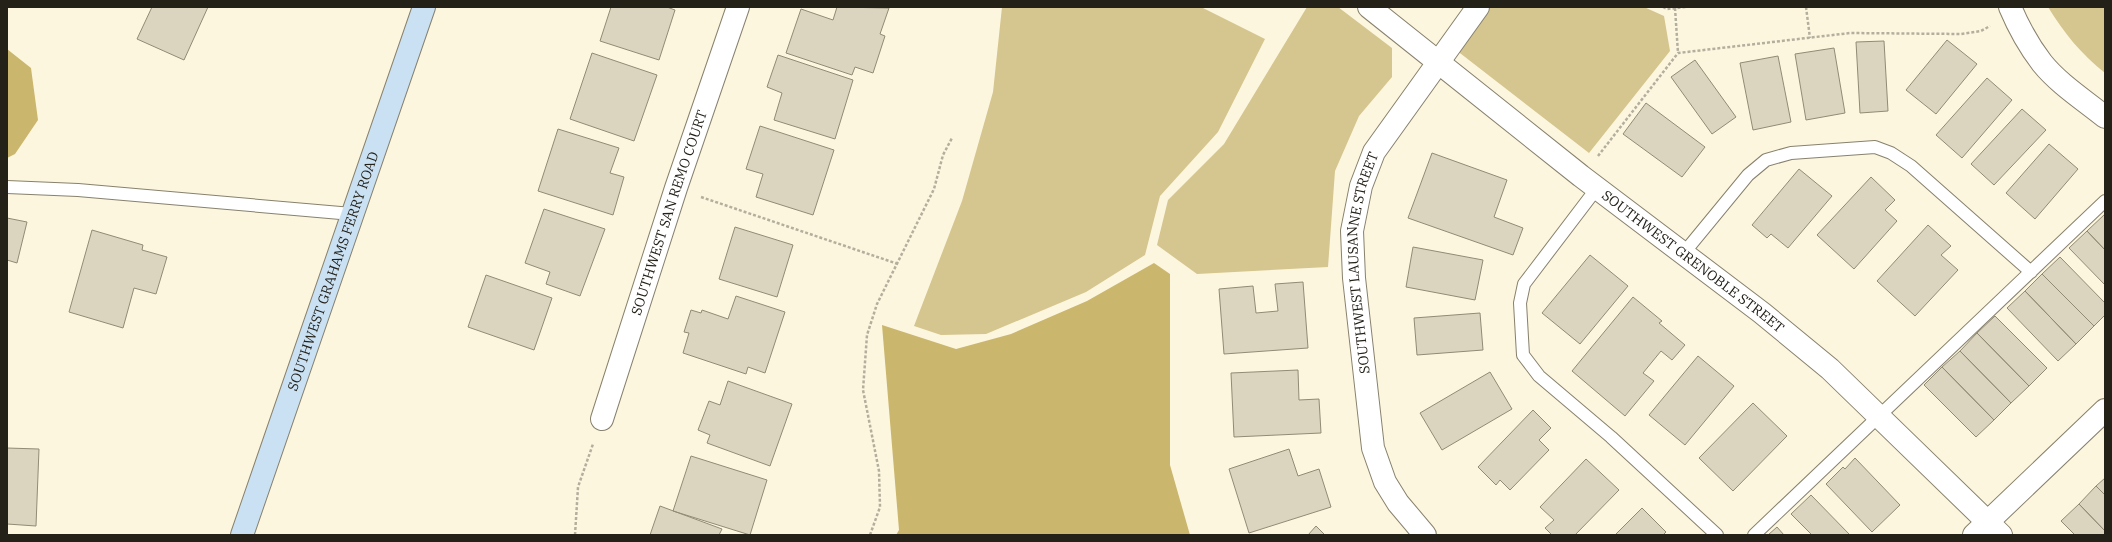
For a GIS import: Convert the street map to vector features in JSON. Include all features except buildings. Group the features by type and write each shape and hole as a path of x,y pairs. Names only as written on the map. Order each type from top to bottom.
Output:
{"main road":[{"name":"SOUTHWEST GRAHAMS FERRY ROAD","path":"242,535 424,7"}],"street":[{"name":"SOUTHWEST SAN REMO COURT","path":"602,419 676,188 738,7"},
{"name":"SOUTHWEST GRENOBLE STREET","path":"1369,7 1589,182 1762,313 1830,369 1880,416 1988,531"},
{"name":"SOUTHWEST LAUSANNE STREET","path":"1425,535 1398,503 1385,482 1373,448 1354,278 1352,231 1361,186 1374,152 1478,7"},
{"path":"2010,7 2026,38 2043,63 2068,88 2105,117"},
{"path":"1988,531 2105,410"}],"lane":[{"path":"1683,254 1748,175 1766,160 1791,154 1875,148 1891,153 1911,166 2031,272"},
{"path":"1589,182 1524,284 1520,303 1523,355 1539,376 1611,437 1717,535"},
{"path":"7,187 78,190 352,214"},
{"path":"1754,535 2105,201"}],"path":[{"path":"1663,7 1686,7"},
{"path":"1806,7 1810,38"},
{"path":"1589,182 1678,53 1675,8"},
{"path":"1678,53 1850,33 1961,34 1981,31 1992,24"},
{"path":"870,535 880,507 879,471 863,390 866,335 876,304 898,264 934,189 943,155 952,138"},
{"path":"676,188 898,264"},
{"path":"575,535 578,487 602,419"}],"shaded area":[{"path":"1002,7 1201,7 1265,39 1218,132 1160,196 1145,255 1086,292 986,334 941,335 914,326 962,201 993,92"},
{"path":"1307,7 1338,7 1392,48 1392,77 1359,116 1335,171 1328,267 1197,274 1157,245 1168,200 1224,144"},
{"path":"1485,7 1644,7 1664,16 1670,51 1589,153 1456,50"},
{"path":"2048,7 2105,7 2105,73 2074,43 2060,26"},
{"path":"7,49 31,68 38,120 15,154 7,158"},
{"path":"1154,263 1170,274 1170,465 1190,535 896,535 899,530 882,325 956,349 1011,334 1087,301"}]}
